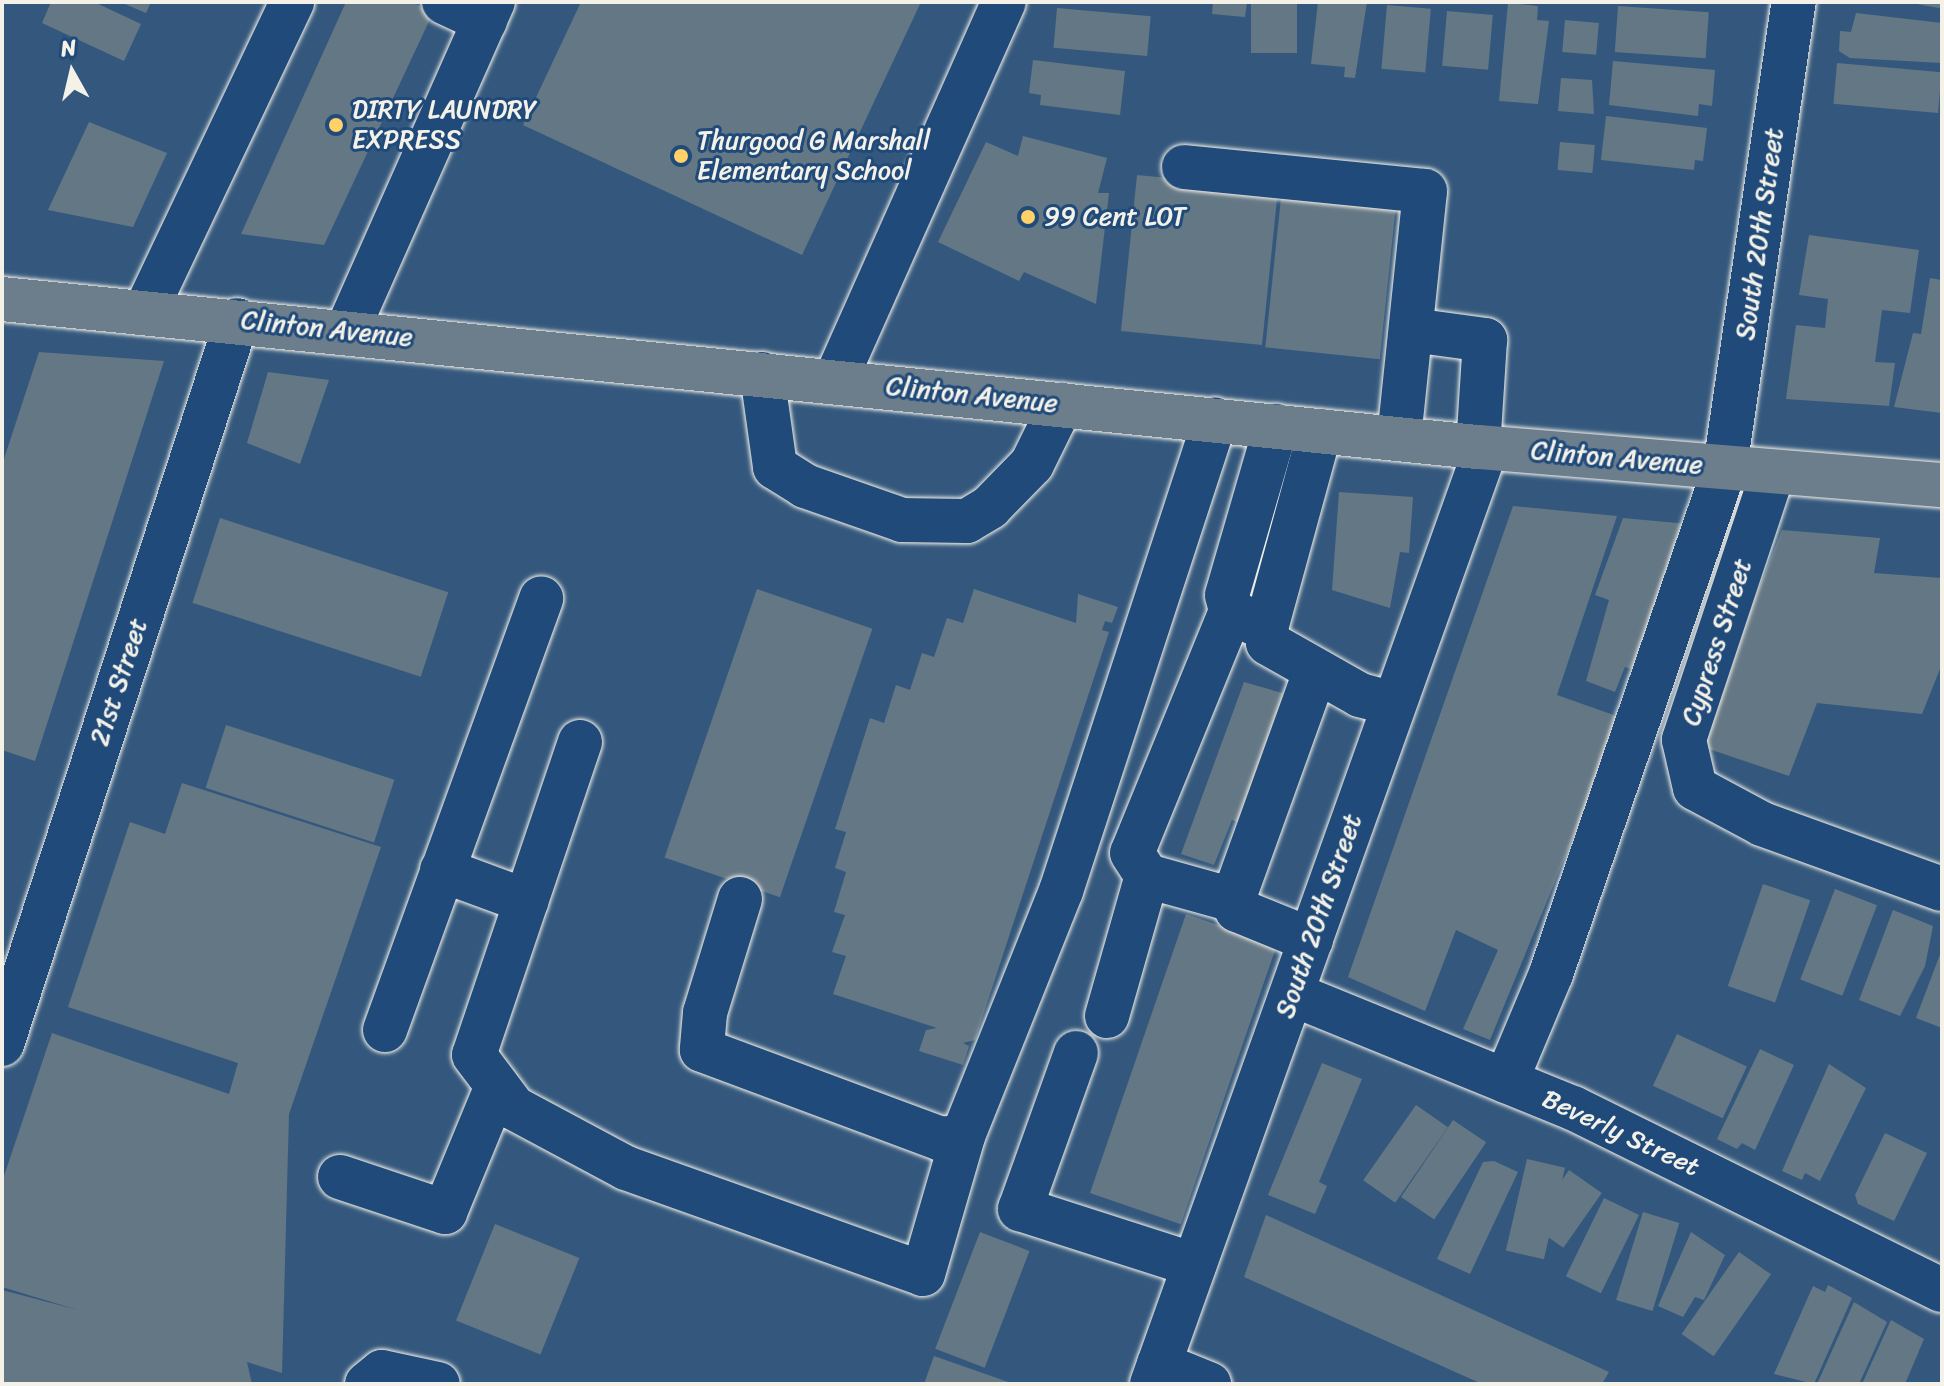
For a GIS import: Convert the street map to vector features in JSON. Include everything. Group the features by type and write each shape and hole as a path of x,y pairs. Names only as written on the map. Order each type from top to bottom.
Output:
{"main road":[{"name":"Clinton Avenue","path":"2,299 237,320 1482,447 1942,485"}],"street":[{"path":"145,312 292,2"},
{"path":"347,331 489,11 444,2"},
{"path":"835,381 1004,2"},
{"name":"South 20th Street","path":"1506,1081 1551,974 1725,467 1794,2"},
{"path":"1184,167 1425,191 1399,439"},
{"name":"21st Street","path":"2,1044 237,320"},
{"name":"South 20th Street","path":"1155,1374 1292,994 1482,447 1485,340 1412,330"},
{"path":"762,374 775,467 805,486 902,520 967,521 990,507 1032,464 1061,405"},
{"path":"580,742 474,1055 514,1108 626,1168 923,1274 963,1136 1061,891 1215,420"},
{"path":"1276,426 1227,595 1278,652 1315,672 1394,704"},
{"path":"1233,900 1147,876 1132,853 1248,620 1320,431"},
{"name":"Cypress Street","path":"1773,472 1684,740 1695,788 1762,824 1942,889"},
{"path":"385,1030 541,598"},
{"path":"1311,940 1237,910 1233,900 1315,672"},
{"path":"442,870 526,901"},
{"path":"1107,1016 1147,876"},
{"path":"740,899 705,1013 702,1050 941,1139 963,1136"},
{"name":"Beverly Street","path":"1292,994 1506,1081 1942,1290"},
{"path":"1076,1053 1020,1209 1194,1265"},
{"path":"340,1177 445,1212 497,1086"},
{"path":"367,1384 382,1372 438,1384"},
{"path":"1155,1374 1209,1384"}],"building":[{"path":"51,2 94,2 141,24 124,61 42,23"},
{"path":"120,2 151,2 146,13"},
{"name":"DIRTY LAUNDRY EXPRESS","path":"346,2 413,2 432,15 324,245 241,234"},
{"path":"581,2 921,2 802,255 523,125"},
{"path":"1213,2 1247,2 1245,17 1212,14"},
{"path":"1251,2 1297,2 1297,53 1251,53"},
{"path":"1318,2 1367,2 1355,78 1344,77 1345,67 1311,64"},
{"path":"1906,2 1942,2 1942,6 1939,8"},
{"path":"1508,3 1538,6 1537,20 1549,21 1538,104 1499,101"},
{"path":"1387,5 1431,9 1425,73 1381,69"},
{"path":"1618,6 1709,12 1706,58 1615,52"},
{"path":"1057,8 1151,16 1147,56 1054,48"},
{"path":"1447,11 1493,15 1488,70 1442,66"},
{"path":"1856,13 1942,23 1942,63 1850,58 1839,51 1840,31 1851,32"},
{"path":"1565,20 1599,23 1596,55 1562,52"},
{"path":"1033,60 1125,71 1120,115 1040,105 1041,95 1029,93"},
{"path":"1613,61 1715,70 1712,106 1699,104 1698,116 1609,105"},
{"path":"1837,63 1942,72 1938,113 1833,104"},
{"path":"1561,78 1592,80 1594,114 1558,111"},
{"path":"1606,116 1707,128 1703,161 1695,160 1694,170 1601,160"},
{"path":"89,122 167,153 133,227 48,210"},
{"name":"99 Cent LOT","path":"1023,136 1107,158 1098,193 1109,193 1096,304 1024,272 1019,281 938,242 986,142 1018,156"},
{"path":"1560,142 1595,145 1592,173 1558,170"},
{"path":"1137,175 1262,187 1261,197 1277,199 1262,345 1121,331"},
{"path":"1281,198 1395,210 1380,359 1265,347"},
{"path":"1809,235 1919,250 1910,313 1882,310 1875,362 1895,363 1889,406 1786,399 1796,325 1825,328 1828,299 1799,295"},
{"path":"1930,278 1942,280 1942,413 1894,407 1913,333 1921,334"},
{"path":"39,352 164,361 35,761 2,750 2,465"},
{"path":"268,372 329,380 300,464 247,443"},
{"path":"1339,492 1413,497 1409,553 1400,552 1390,608 1332,590"},
{"path":"1513,506 1617,516 1557,695 1622,718 1490,1040 1463,1029 1498,950 1456,930 1425,1011 1348,977"},
{"path":"220,518 448,592 421,677 192,603"},
{"path":"1623,518 1688,524 1637,671 1625,667 1615,692 1586,681 1609,600 1595,595"},
{"path":"1782,530 1880,538 1874,573 1942,578 1942,664 1922,714 1817,703 1789,776 1697,745"},
{"path":"757,589 872,629 780,897 665,858"},
{"path":"974,589 1076,623 1078,594 1118,607 1112,623 1105,621 1102,630 1109,632 975,1040 963,1043 969,1046 963,1065 919,1051 926,1030 937,1028 833,994 846,956 832,952 845,915 834,912 846,872 835,868 846,832 835,829 870,718 884,723 896,685 910,690 922,653 934,657 947,618 963,623"},
{"path":"1244,682 1289,695 1243,824 1232,820 1214,865 1181,854"},
{"path":"226,725 394,780 374,842 206,788"},
{"path":"182,783 381,847 289,1114 282,1373 247,1362 252,1384 2,1384 2,1290 78,1310 2,1287 2,1182 52,1033 229,1094 238,1063 68,1007 130,822 165,834"},
{"path":"1763,884 1810,900 1775,1002 1728,986"},
{"path":"1835,889 1877,905 1842,996 1800,980"},
{"path":"1893,910 1933,926 1925,966 1900,1016 1859,1000"},
{"path":"1186,914 1277,945 1181,1224 1090,1193"},
{"path":"1942,949 1942,1028 1916,1018"},
{"path":"1677,1034 1747,1067 1723,1118 1653,1086"},
{"path":"1760,1049 1794,1065 1755,1150 1742,1143 1737,1149 1717,1139"},
{"path":"1322,1063 1362,1079 1319,1182 1327,1186 1315,1214 1268,1195"},
{"path":"1829,1064 1866,1088 1820,1181 1805,1173 1802,1180 1782,1171"},
{"path":"1416,1105 1448,1127 1395,1203 1363,1180"},
{"path":"1453,1120 1486,1142 1434,1219 1401,1197"},
{"path":"1885,1133 1927,1153 1894,1221 1858,1204 1855,1195"},
{"path":"1527,1159 1565,1168 1544,1259 1506,1251"},
{"path":"1494,1161 1518,1172 1470,1274 1437,1259 1483,1162"},
{"path":"1569,1170 1602,1193 1563,1248 1531,1225"},
{"path":"1604,1198 1639,1215 1601,1293 1566,1276"},
{"path":"1643,1212 1679,1223 1652,1311 1616,1300"},
{"path":"1266,1215 1609,1372 1602,1384 1482,1384 1244,1277"},
{"path":"495,1224 579,1258 540,1355 456,1320"},
{"path":"980,1232 1029,1251 985,1368 935,1349"},
{"path":"1691,1232 1725,1255 1704,1300 1695,1297 1683,1317 1658,1306"},
{"path":"1739,1252 1771,1274 1714,1356 1682,1334"},
{"path":"1828,1285 1852,1298 1814,1384 1774,1374 1813,1286 1825,1292"},
{"path":"1854,1302 1887,1322 1859,1384 1817,1384"},
{"path":"1891,1320 1924,1339 1905,1384 1862,1384"},
{"path":"934,1356 1014,1384 924,1384"}],"place":[{"name":"DIRTY LAUNDRY EXPRESS","path":"336,125"},
{"name":"Thurgood G Marshall Elementary School","path":"681,156"},
{"name":"99 Cent LOT","path":"1028,217"}]}
